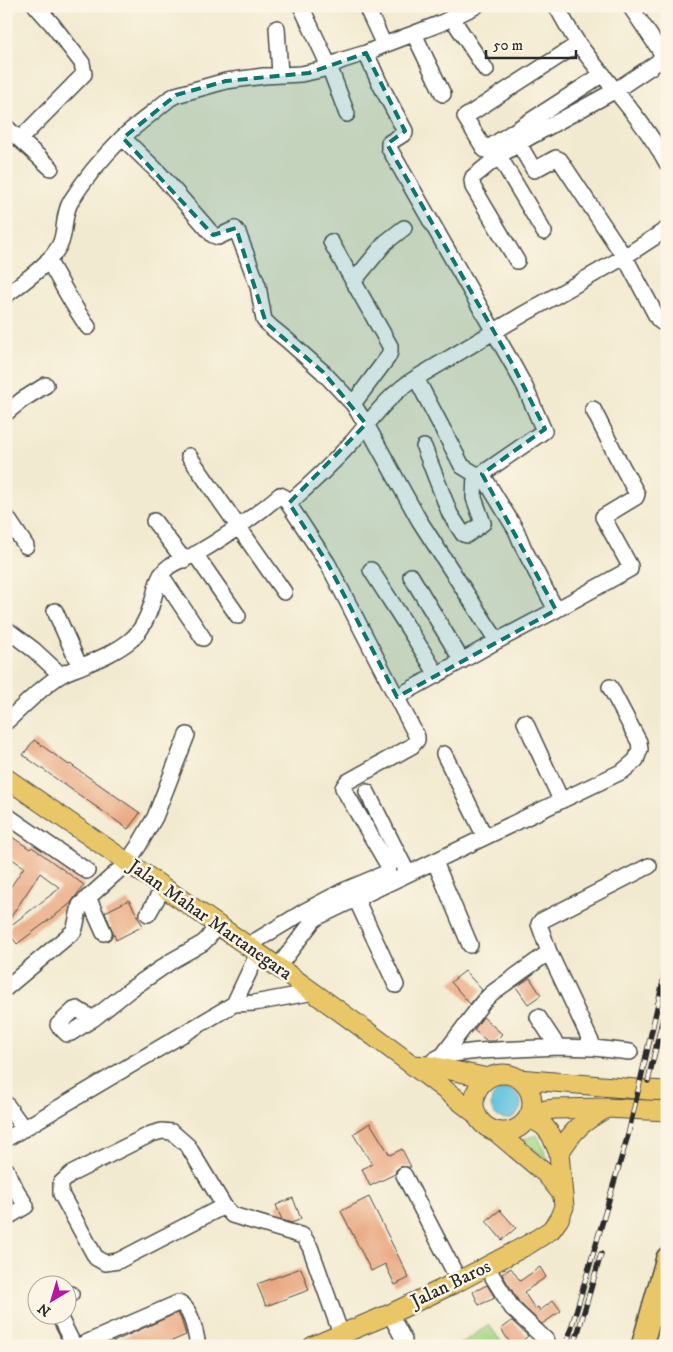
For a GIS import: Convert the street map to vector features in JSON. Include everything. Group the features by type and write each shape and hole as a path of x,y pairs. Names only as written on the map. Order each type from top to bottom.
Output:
{"highway":[{"path":"643,1339 667,1258"}],"main road":[{"name":"Jalan Mahar Martanegara","path":"6,778 314,992 476,1114"},
{"path":"411,1064 437,1060 488,1078"},
{"path":"530,1118 533,1108 528,1088 512,1075 495,1075 488,1078 480,1085 475,1094 474,1104 480,1122 487,1128 502,1132 517,1129 530,1118 546,1110 606,1108 667,1110"},
{"path":"519,1079 667,1091"},
{"path":"559,1153 569,1136 578,1126 606,1108"},
{"name":"Jalan Baros","path":"313,1346 390,1314 459,1281 529,1244 551,1230 564,1207 559,1153 551,1135 544,1126 530,1118"},
{"path":"495,1131 546,1174 563,1195"}],"street":[{"path":"20,139 84,74 82,63 36,6"},
{"path":"301,6 329,66 347,114"},
{"path":"366,6 384,45"},
{"path":"6,295 48,260 60,244 65,216 70,202 87,178 123,138 169,99 176,95 226,81 280,74 300,74 320,70 414,34 475,6"},
{"path":"556,6 578,44 647,131 667,163"},
{"path":"578,44 465,117 485,150 522,136 616,90 662,59 661,52 630,6"},
{"path":"452,18 486,70"},
{"path":"277,28 280,74"},
{"path":"414,34 443,94"},
{"path":"366,53 379,82 406,131 389,143 389,148 494,331 525,387 545,429 478,474 474,498 483,523 467,535 462,534 450,514 424,448"},
{"path":"518,262 472,183 473,177 522,136 603,74"},
{"path":"6,127 51,168"},
{"path":"522,136 534,170 555,159 558,158 560,160 624,257 658,319 661,322 667,322"},
{"path":"123,138 159,173 213,235 218,237 235,229 258,286 263,317 266,323 323,372 353,404 419,520 497,641"},
{"path":"498,156 544,232"},
{"path":"353,282 386,242 404,228"},
{"path":"289,504 352,442 391,397 416,378 624,257 667,229"},
{"path":"331,242 390,346 388,357 353,404"},
{"path":"48,260 88,327"},
{"path":"416,378 462,466 478,474 516,530 556,610"},
{"path":"6,413 46,385"},
{"path":"397,697 630,570 603,517 636,497 637,494 593,409"},
{"path":"188,456 284,592"},
{"path":"6,722 50,683 62,675 121,647 138,633 148,617 158,579 170,566 190,557 239,526 280,495 284,497 328,564 417,735 417,740 412,746 347,782 343,788 389,867 388,870 384,875 343,891 305,911 252,949 234,1004"},
{"path":"6,516 26,546"},
{"path":"154,521 190,557 238,616"},
{"path":"371,570 437,675"},
{"path":"161,575 203,638"},
{"path":"411,576 462,661"},
{"path":"54,611 80,667"},
{"path":"6,629 34,650 62,675"},
{"path":"278,967 318,917 623,771 636,760 640,749 639,742 610,687"},
{"path":"525,722 561,800"},
{"path":"6,988 74,930 80,905 127,863 154,817 187,735"},
{"path":"444,754 485,837"},
{"path":"367,792 408,874"},
{"path":"6,815 87,870"},
{"path":"435,862 470,945"},
{"path":"594,1048 549,952 539,924 540,921 649,866"},
{"path":"148,914 163,888"},
{"path":"88,897 104,933"},
{"path":"356,899 396,985"},
{"path":"93,1019 131,989 203,942 217,925"},
{"path":"437,1060 492,992 549,952"},
{"path":"6,1139 234,1004 314,992"},
{"path":"538,1017 558,1047"},
{"path":"437,1060 479,1051 558,1047 630,1052"},
{"path":"6,1104 24,1129"},
{"path":"224,1206 118,1261 105,1262 96,1258 61,1194 61,1183 70,1174 151,1134 162,1131 172,1132 188,1146 224,1206 232,1215 303,1236 310,1247 341,1334"},
{"path":"404,1174 459,1281"},
{"path":"6,1218 26,1206 8,1179"},
{"path":"486,1266 512,1308 546,1340"},
{"path":"79,1346 178,1302 184,1305 194,1326 198,1346"},
{"path":"390,1314 404,1340 401,1346"},
{"path":"63,1324 74,1346"}],"highlighted area":[{"path":"366,53 405,131 387,144 513,365 545,429 482,474 556,610 397,697 328,564 289,503 366,424 323,372 266,323 236,228 213,235 123,138 176,95 226,81 309,73"}],"green space":[{"path":"537,1135 551,1167 544,1157 521,1140"},
{"path":"489,1325 504,1346 457,1346"}],"water":[{"path":"506,1089 517,1093 521,1104 517,1115 506,1119 495,1115 491,1104 495,1093"}],"building":[{"path":"34,740 140,813 128,829 23,755"},
{"path":"6,833 30,849 32,847 84,885 70,904 17,944 6,929 60,888 40,873 6,924 6,894 24,867 6,855"},
{"path":"129,900 143,926 116,940 105,912"},
{"path":"465,971 482,990 470,1004 451,982"},
{"path":"530,978 541,995 528,1004 516,987"},
{"path":"483,1017 502,1034 495,1041 487,1041 474,1030"},
{"path":"370,1123 390,1155 402,1149 411,1167 400,1167 396,1170 395,1174 370,1186 362,1169 372,1164 353,1134"},
{"path":"369,1197 409,1278 395,1285 385,1264 371,1271 341,1211"},
{"path":"293,1198 301,1219 292,1223 282,1220 276,1205"},
{"path":"500,1210 516,1228 502,1240 486,1221"},
{"path":"540,1267 546,1277 524,1292 535,1309 538,1307 540,1311 553,1300 561,1311 542,1324 519,1302 502,1274 511,1268 520,1281"},
{"path":"301,1268 309,1290 266,1306 257,1284"},
{"path":"487,1285 495,1298 479,1305 473,1292"},
{"path":"177,1313 186,1335 160,1346 114,1346 113,1342"},
{"path":"512,1321 528,1336 517,1346 512,1346 501,1329"}],"railway":[{"path":"566,1346 628,1135 667,964"},
{"path":"648,1081 667,1001"},
{"path":"574,1346 601,1254"}]}
